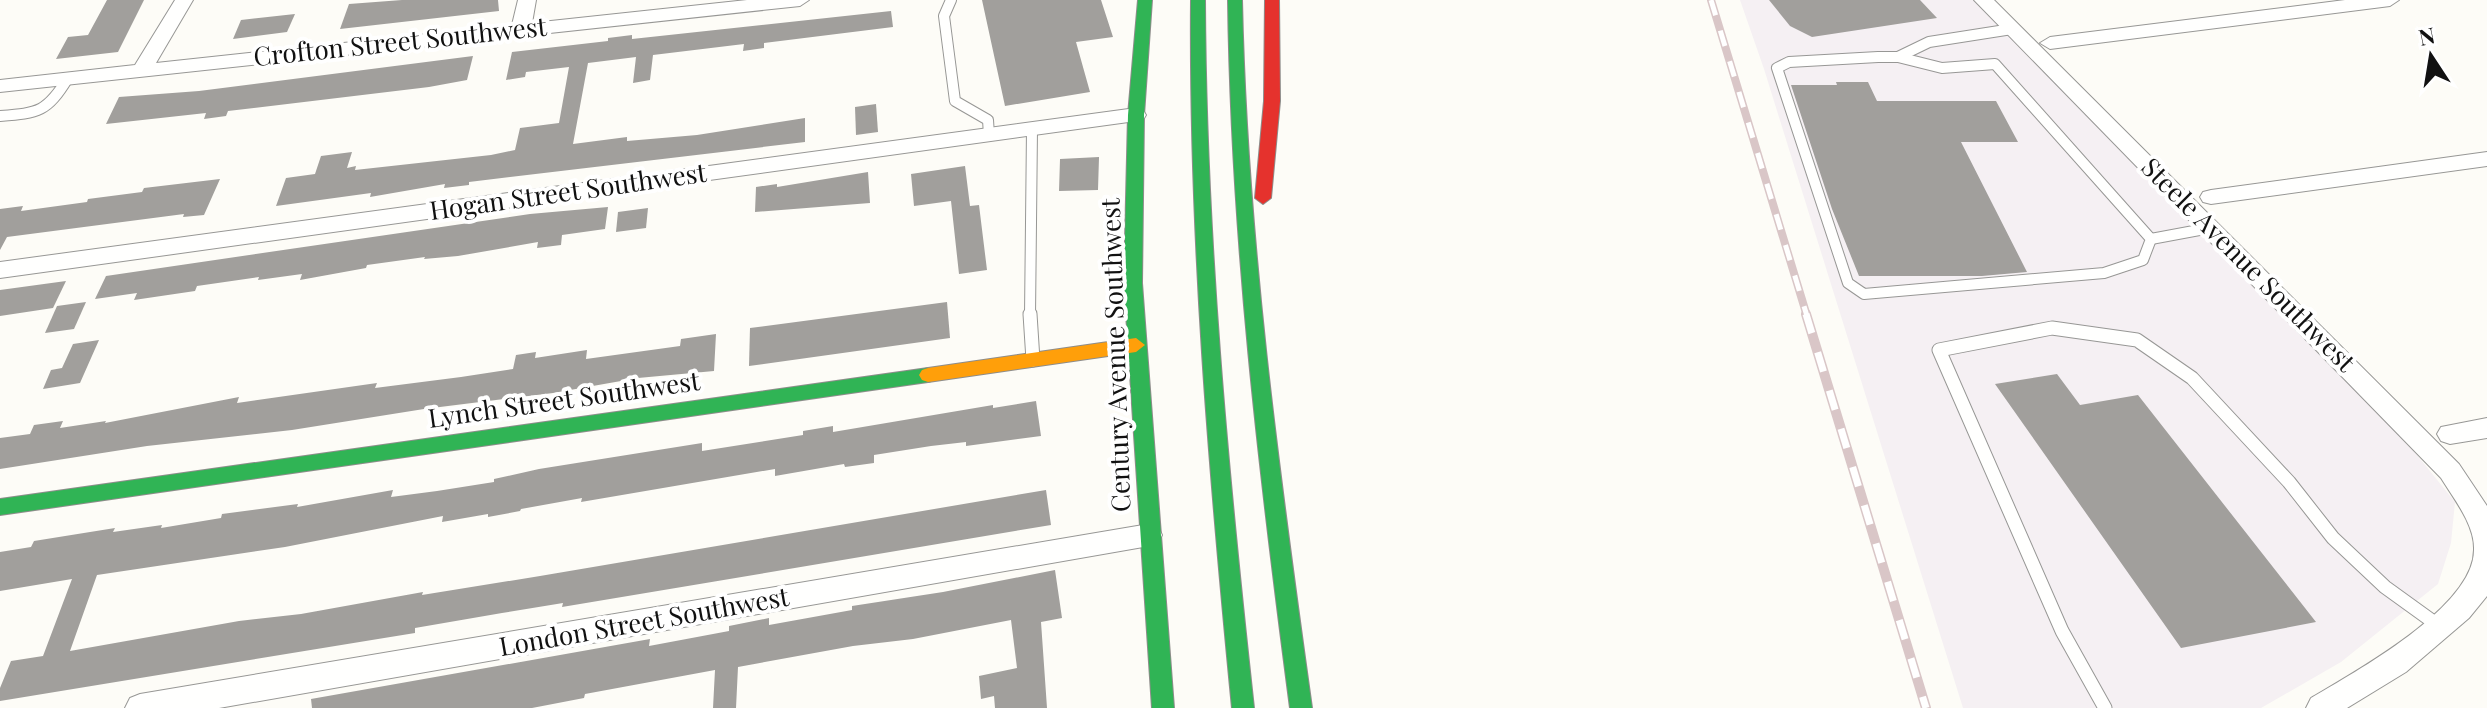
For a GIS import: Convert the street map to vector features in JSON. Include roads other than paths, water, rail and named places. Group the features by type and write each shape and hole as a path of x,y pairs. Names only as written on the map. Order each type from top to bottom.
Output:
{"main road":[{"name":"Century Avenue Southwest","path":"1145,0 1136,115 1136,345 1163,708"},
{"path":"1198,0 1197,154 1202,276 1215,445 1243,708"},
{"path":"1235,0 1238,150 1254,332 1301,708"},
{"path":"1254,332 1272,101 1272,0"},
{"name":"Lynch Street Southwest","path":"0,507 1136,345"}],"street":[{"path":"143,69 184,0"},
{"path":"521,30 527,0"},
{"name":"Crofton Street Southwest","path":"0,86 800,0"},
{"name":"Steele Avenue Southwest","path":"1983,0 2450,471 2478,514 2487,550 2481,583 2459,609 2396,663 2321,708"},
{"path":"2050,43 2390,0"},
{"name":"Hogan Street Southwest","path":"0,270 1136,115"},
{"path":"2211,197 2487,159"},
{"path":"2450,434 2487,428"},
{"name":"London Street Southwest","path":"140,708 1149,535"}],"lane":[{"path":"951,0 944,16 955,101 988,120 989,135"},
{"path":"1898,57 1929,42 2012,29"},
{"path":"1898,57 1942,68 1995,64 2151,239 2143,260 2104,273 1864,294 1848,283 1777,68 1789,62 1898,57"},
{"path":"0,116 50,108 68,78"},
{"path":"1032,129 1034,152 1028,291 1033,360"},
{"path":"2151,239 2210,228"},
{"path":"2105,708 2051,612 2005,496 1961,406 1939,350 2052,328 2137,340 2192,378 2289,482 2333,538 2385,587 2439,626"}],"railway":[{"path":"1711,0 1807,316"},
{"path":"1806,314 1926,708"}]}
